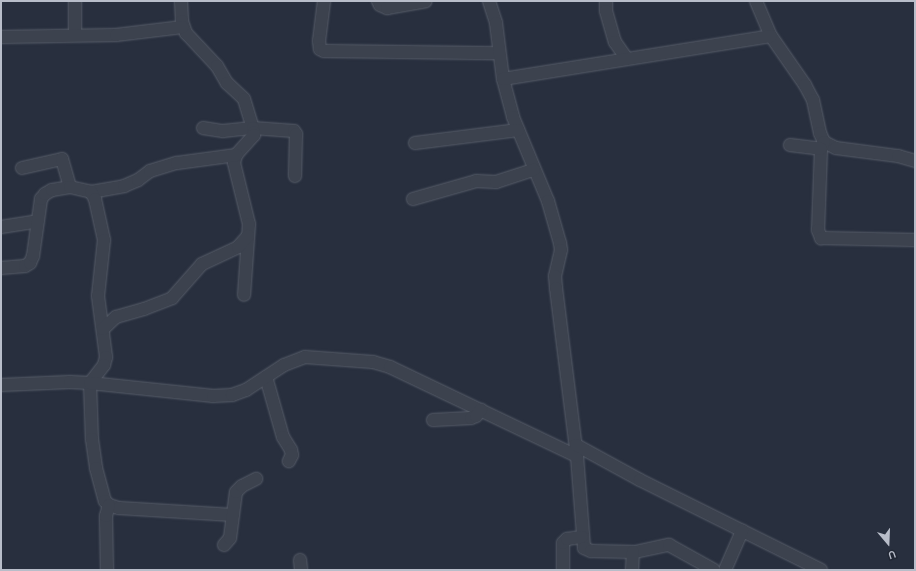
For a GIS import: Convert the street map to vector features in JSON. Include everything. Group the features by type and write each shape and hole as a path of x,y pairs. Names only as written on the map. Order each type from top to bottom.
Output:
{"street":[{"path":"75,1 75,35"},
{"path":"181,1 183,27 190,38 217,66 227,83 244,98 253,128 254,135 236,155 234,167 247,211 248,236 244,295"},
{"path":"324,1 319,41 320,49 324,51 498,53"},
{"path":"378,1 380,5 387,8 425,1"},
{"path":"489,1 496,23 498,53 503,79 518,130 548,201 561,250 556,265 556,282 576,451 583,545 587,550 633,552 669,546 714,570"},
{"path":"606,1 606,11 615,42 626,58"},
{"path":"756,1 771,36 805,85 813,100 822,146 818,230 821,238 915,240"},
{"path":"1,37 116,35 183,27"},
{"path":"503,79 626,58 771,36"},
{"path":"203,128 223,131 253,128 294,131 296,134 294,176"},
{"path":"415,143 518,130"},
{"path":"790,145 822,146 898,156 915,161"},
{"path":"1,268 26,266 30,263 33,256 43,196 52,190 70,187 91,192 124,186 138,180 150,171 177,163 236,155"},
{"path":"22,168 62,159 70,187"},
{"path":"413,199 476,181 496,182 534,170"},
{"path":"91,192 95,199 104,240 98,296 106,360 90,383 92,439 96,468 101,491 108,505 106,516 107,570"},
{"path":"1,227 38,221"},
{"path":"103,328 116,317 144,309 172,298 202,264 238,247 248,236"},
{"path":"1,385 70,382 213,396 232,395 246,390 284,364 305,357 373,362 390,367 481,410 640,480 821,570"},
{"path":"266,377 283,437 291,450 292,455 289,461"},
{"path":"433,420 471,418 476,416 481,410"},
{"path":"224,545 230,538 233,515 233,499 236,492 242,486 256,479"},
{"path":"108,505 119,508 233,515"},
{"path":"725,570 742,531"},
{"path":"562,570 563,543 567,540 582,537"},
{"path":"632,570 633,552"}]}
